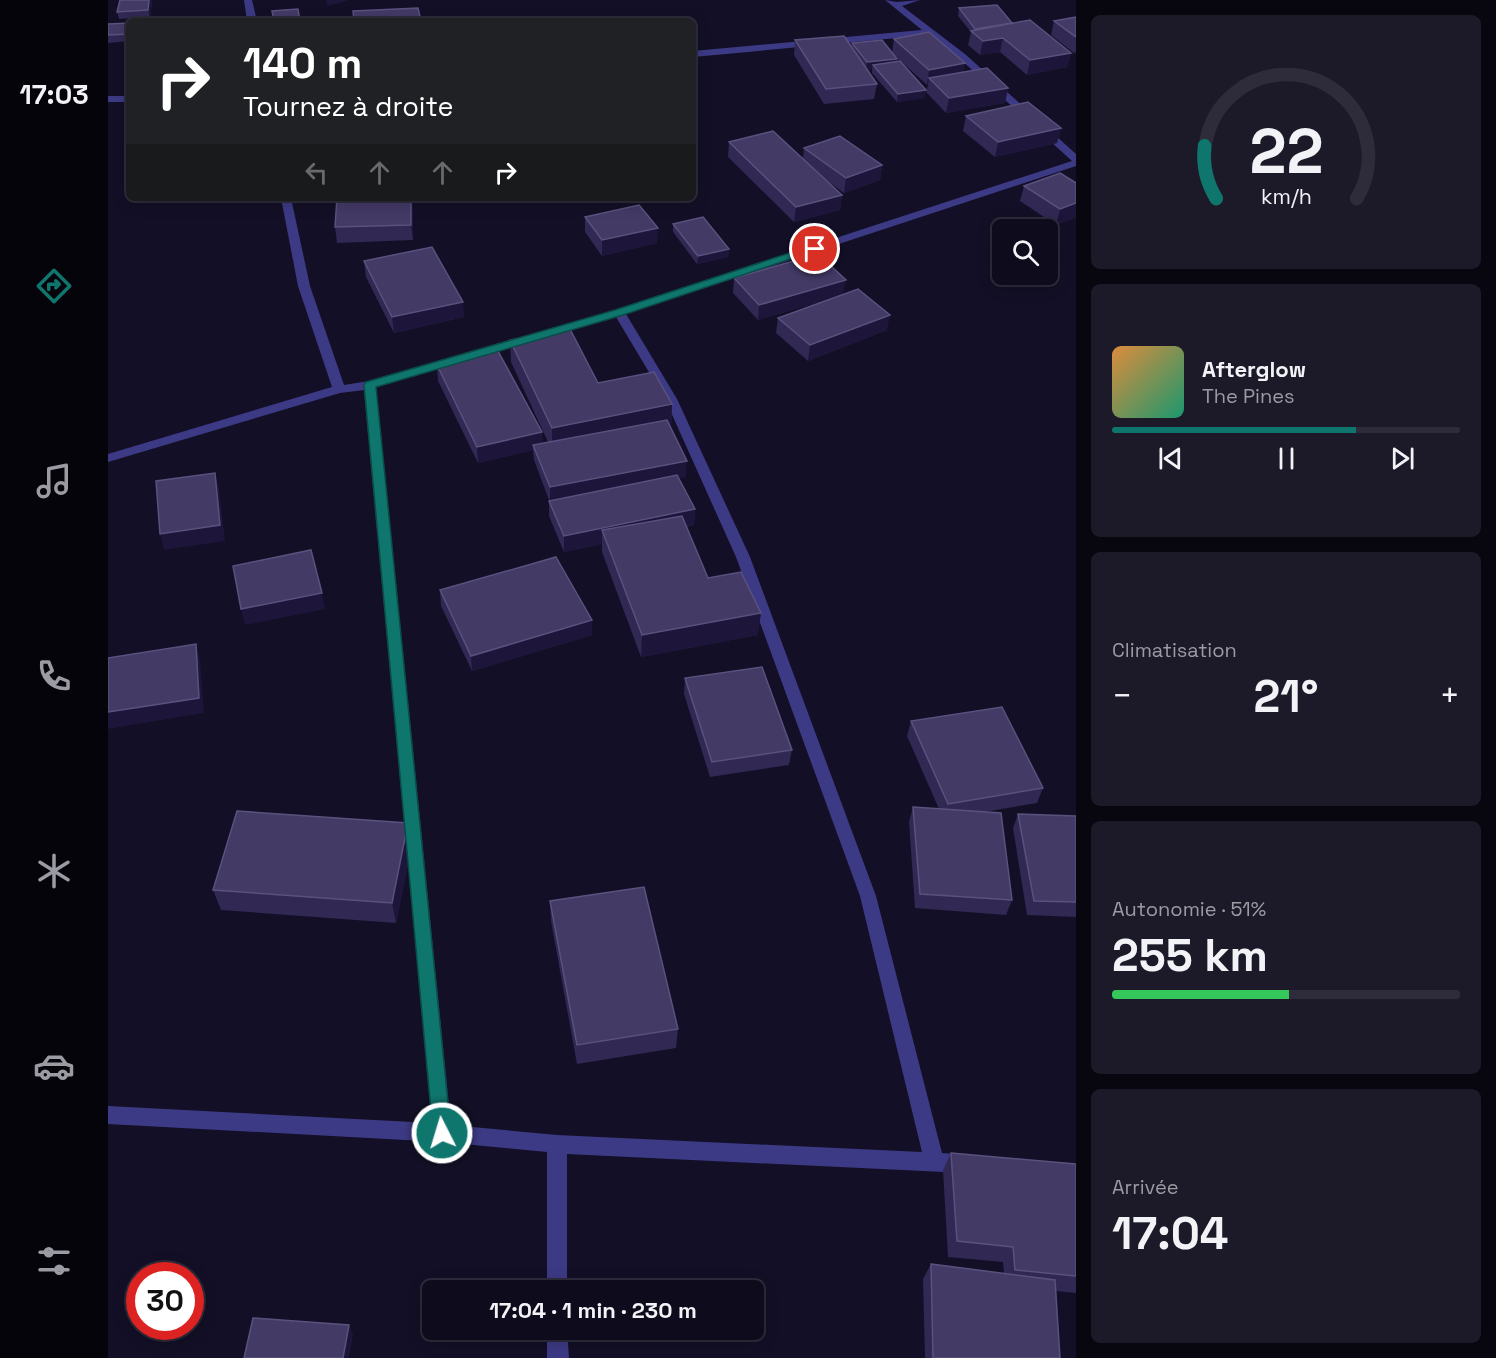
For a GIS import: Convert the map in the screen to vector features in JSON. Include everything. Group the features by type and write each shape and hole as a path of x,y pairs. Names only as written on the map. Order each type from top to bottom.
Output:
{"street":[{"path":"248,0 251,18"},
{"path":"892,2 916,0"},
{"path":"108,458 339,389 370,385 619,312 1076,161 962,56 892,2"},
{"path":"696,54 931,32"},
{"path":"108,99 126,99"},
{"path":"287,201 303,286 339,389"},
{"path":"619,312 671,399 747,568 867,896 934,1162"},
{"path":"370,385 442,1133"},
{"path":"108,1115 442,1133 557,1144 981,1165"},
{"path":"557,1144 557,1280"},
{"path":"557,1340 558,1358"}],"building":[{"path":"120,0 149,0 148,10 117,12"},
{"path":"997,5 1012,23 975,29 959,8"},
{"path":"418,8 420,18 354,18 353,11"},
{"path":"298,9 300,18 273,18 272,11"},
{"path":"1076,17 1076,37 1054,21"},
{"path":"1030,20 1071,53 1030,60 1003,38 983,41 971,31"},
{"path":"126,23 126,34 108,35 108,24"},
{"path":"929,32 965,63 929,70 894,39"},
{"path":"844,36 877,84 826,89 795,40"},
{"path":"882,40 897,59 867,62 852,43"},
{"path":"900,61 926,90 898,94 873,65"},
{"path":"987,68 1008,88 949,98 929,78"},
{"path":"1028,102 1061,128 998,142 966,116"},
{"path":"773,131 842,195 796,207 729,142"},
{"path":"840,136 882,165 846,178 804,148"},
{"path":"1060,173 1076,183 1076,203 1060,209 1024,186"},
{"path":"337,201 411,201 411,225 335,227"},
{"path":"639,205 658,228 602,240 585,217"},
{"path":"703,217 729,249 698,256 673,224"},
{"path":"432,247 463,302 392,317 364,261"},
{"path":"818,254 846,280 759,305 734,278"},
{"path":"858,289 890,315 810,345 778,318"},
{"path":"570,329 598,383 654,372 672,404 552,428 510,340"},
{"path":"498,351 542,432 477,447 437,365"},
{"path":"667,420 687,461 550,487 533,445"},
{"path":"215,473 220,525 160,534 156,481"},
{"path":"677,475 695,509 564,536 549,501"},
{"path":"682,516 708,578 741,572 761,613 642,635 602,530"},
{"path":"311,550 322,593 241,609 233,566"},
{"path":"556,557 592,620 471,656 440,590"},
{"path":"196,644 199,698 108,712 108,658"},
{"path":"762,667 792,750 712,762 685,678"},
{"path":"1002,707 1043,788 948,804 911,721"},
{"path":"913,807 1001,813 1012,900 920,894"},
{"path":"237,811 408,823 392,903 213,890"},
{"path":"1018,814 1076,816 1076,902 1034,901"},
{"path":"644,887 678,1029 577,1045 550,901"},
{"path":"951,1153 1076,1164 1076,1276 1015,1270 1013,1247 957,1241"},
{"path":"931,1264 1055,1280 1060,1358 933,1358"},
{"path":"253,1318 349,1325 343,1358 244,1358"}],"route":[{"path":"442,1133 370,385 619,312 815,249"}]}
